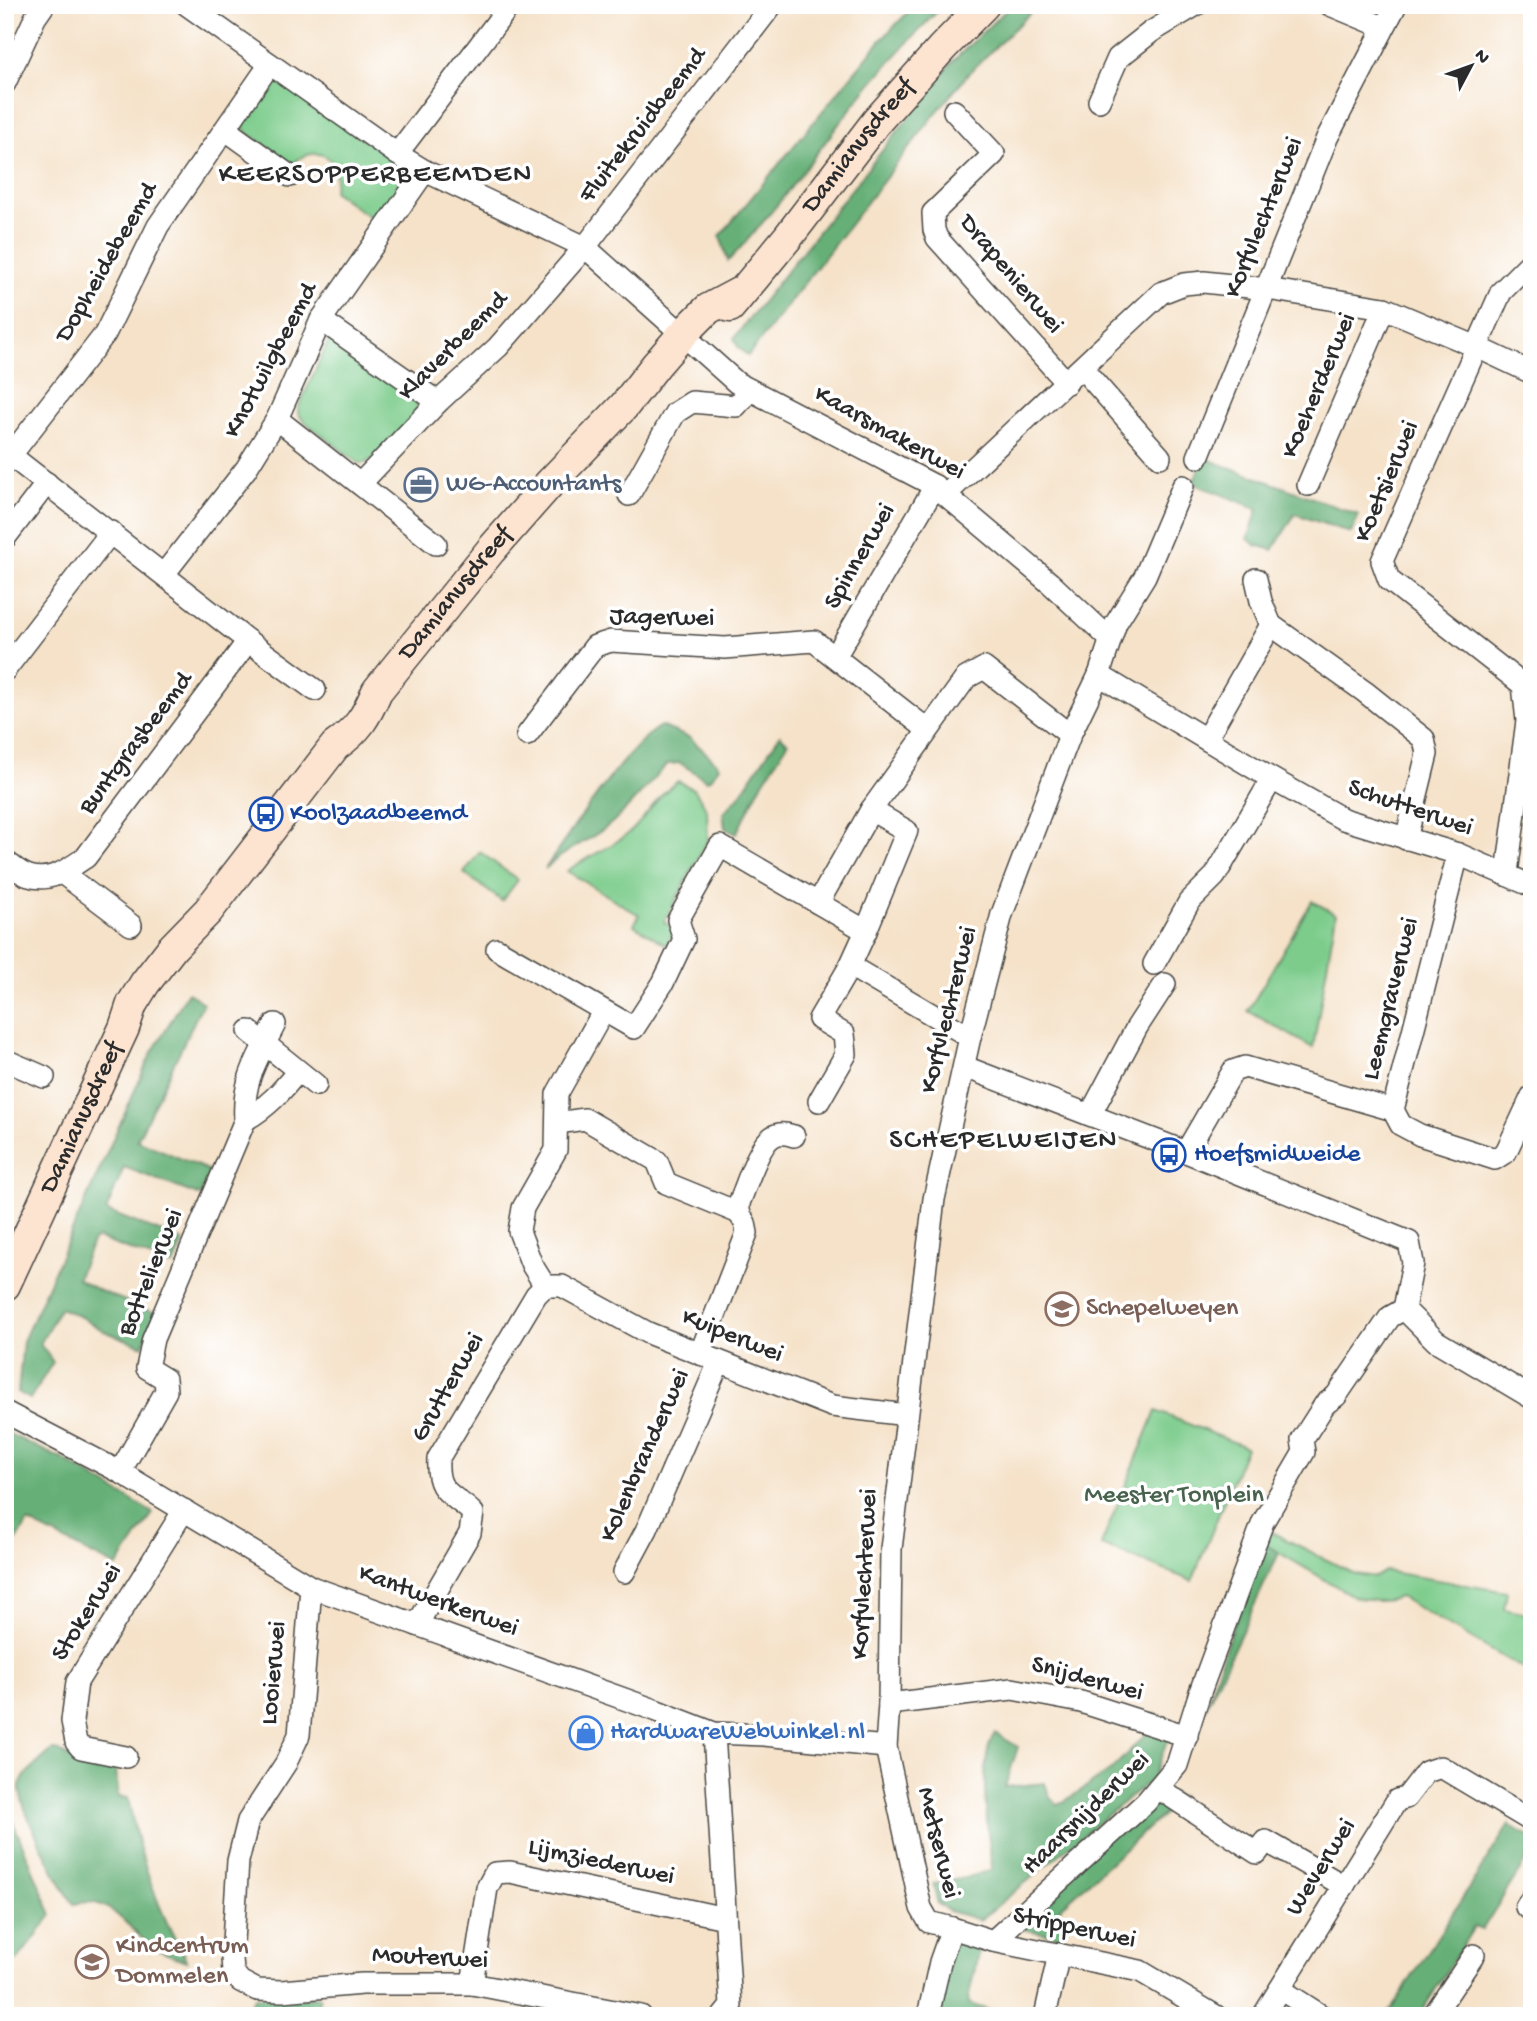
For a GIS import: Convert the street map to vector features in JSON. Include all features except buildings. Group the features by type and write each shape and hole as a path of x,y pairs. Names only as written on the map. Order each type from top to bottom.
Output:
{"street":[{"path":"5,83 44,5"},
{"name":"Kaarsmakerwei","path":"187,5 397,154 425,171 585,247 737,383 941,490 1050,583 1110,639"},
{"path":"397,154 510,5"},
{"name":"Fluitekruidbeemd","path":"585,247 772,5"},
{"name":"Damianusdreef","path":"5,1285 124,1028 132,1004 173,947 208,911 335,746 340,725 347,715 356,704 377,691 491,550 549,484 624,406 667,376 689,341 720,321 740,292 788,237 876,122 984,5"},
{"path":"1099,101 1118,58 1151,32 1196,5"},
{"path":"1330,5 1382,27"},
{"name":"Korfvlechterwei","path":"1198,457 1327,138 1382,27 1396,5"},
{"name":"Dopheidebeemd","path":"8,453 105,334 158,226 270,64"},
{"name":"Drapenierwei","path":"954,111 994,155 933,213 937,238 1074,376"},
{"path":"226,130 290,176"},
{"name":"Knotwilgbeemd","path":"164,574 246,469 277,419 321,320 425,171"},
{"name":"Klaverbeemd","path":"360,484 438,401 498,347 585,247"},
{"name":"Koetsierwei","path":"1507,873 1528,699 1522,685 1389,580 1382,561 1501,292 1532,261"},
{"name":"Koeherderwei","path":"941,490 1074,376 1161,293 1184,284 1203,282 1267,289 1384,309 1532,373"},
{"name":"Koeherderwei","path":"1308,485 1384,309"},
{"path":"321,320 438,401"},
{"path":"1074,376 1160,457"},
{"path":"629,495 675,413 692,402 736,406 750,390"},
{"path":"277,419 436,544"},
{"path":"8,453 248,641 315,690"},
{"path":"5,538 47,483"},
{"name":"Korfvlechterwei","path":"886,1747 891,1549 934,1199 970,1037 1002,914 1070,735 1099,675 1116,623 1145,576 1183,486"},
{"name":"Spinnerwei","path":"835,657 941,490"},
{"path":"5,670 111,532"},
{"path":"1256,579 1271,625 1365,692 1424,739 1427,754 1406,839"},
{"path":"1206,738 1271,625"},
{"path":"5,634 23,647"},
{"name":"Jagerwei","path":"527,735 595,646 611,640 725,648 814,641 928,730"},
{"name":"Buntgrasbeemd","path":"62,873 86,857 248,641"},
{"path":"818,903 871,810 966,678 984,668 1070,735"},
{"name":"Schutterwei","path":"1099,675 1343,819 1458,854 1532,886"},
{"path":"1154,964 1189,902 1215,876 1272,779"},
{"path":"819,1101 846,1054 844,1034 819,1020 850,966 907,831 871,810"},
{"path":"497,949 634,1028 663,982 684,939 678,920 720,846 866,931"},
{"name":"Leemgraverwei","path":"1186,1152 1233,1071 1245,1067 1393,1110 1458,854"},
{"path":"5,861 29,876 46,878 62,873 131,925"},
{"path":"850,966 970,1037"},
{"path":"1090,1115 1137,1027 1166,984"},
{"path":"545,1286 532,1265 519,1231 523,1208 556,1150 557,1094 603,1012"},
{"name":"Bottelierwei","path":"120,1472 166,1391 166,1379 147,1368 153,1339 245,1120 243,1099 257,1037 275,1024"},
{"path":"257,1037 316,1085"},
{"path":"5,1060 44,1077"},
{"path":"965,1067 1409,1242 1413,1262 1404,1309 1436,1341 1530,1395"},
{"path":"245,1120 260,1112 278,1096 298,1071"},
{"path":"1393,1110 1401,1125 1420,1135 1494,1159 1506,1152 1532,1096"},
{"path":"557,1123 585,1119 657,1161 666,1183 739,1213 739,1203 764,1145 772,1137 783,1133 794,1136"},
{"name":"Kolenbranderwei","path":"624,1572 647,1529 709,1358 747,1233 739,1213"},
{"name":"Kuiperwei","path":"545,1286 562,1286 648,1333 832,1406 908,1415"},
{"name":"Grutterwei","path":"417,1625 470,1532 473,1513 443,1491 437,1475 438,1459 536,1295 545,1286"},
{"name":"Haarsnijderwei","path":"993,1941 1146,1802 1177,1765 1200,1692 1263,1522 1304,1452 1302,1440 1325,1404 1336,1396 1390,1317 1404,1309"},
{"name":"Kantwerkerwei","path":"5,1412 120,1472 310,1587 714,1733 886,1747"},
{"name":"Stokerwei","path":"126,1757 81,1748 76,1742 72,1721 77,1682 184,1510"},
{"name":"Looierwei","path":"257,1990 240,1981 233,1972 238,1861 248,1821 286,1763 299,1735 310,1587"},
{"name":"Snijderwei","path":"889,1704 1012,1689 1081,1702 1187,1736"},
{"path":"714,1733 731,2006 723,2016"},
{"name":"Metserwei","path":"886,1747 921,1908 929,1922 952,1927 940,1962 928,2016"},
{"name":"Weverwei","path":"1263,2016 1397,1800 1406,1798 1426,1772 1441,1767 1531,1818"},
{"path":"1158,1788 1258,1853 1266,1842 1344,1886"},
{"name":"Lijmziederwei","path":"472,1984 487,1888 495,1873 510,1872 725,1918"},
{"name":"Stripperwei","path":"952,1927 993,1941 1140,1971 1216,2016"},
{"path":"1045,2016 1059,1954"},
{"path":"1433,2016 1474,1955"},
{"name":"Mouterwei","path":"257,1990 282,1991 362,1984 472,1984 582,2011 641,2016"},
{"path":"1280,1989 1322,2016"}],"green space":[{"path":"915,5 943,5 846,114 781,200 728,261 720,236 880,41"},
{"path":"1011,5 1038,5 969,73 748,356 738,347 734,338 953,61"},
{"path":"278,80 403,167 400,189 377,222 333,191 335,169 326,156 310,154 292,164 245,131 245,121 256,99"},
{"path":"330,338 412,394 418,404 417,412 374,458 365,463 358,463 298,414 298,408"},
{"path":"1204,458 1359,515 1351,533 1295,514 1273,550 1256,545 1248,539 1258,509 1193,483"},
{"path":"661,726 690,738 717,763 719,767 710,779 706,780 680,763 668,764 616,819 545,869 617,769 648,735"},
{"path":"780,735 788,743 760,787 736,834 725,828 723,813 739,796"},
{"path":"678,781 695,790 707,810 708,840 664,922 675,929 667,945 634,925 639,915 567,871 629,833 664,792"},
{"path":"480,852 518,880 502,901 464,873"},
{"path":"1312,901 1336,914 1313,1048 1248,1011"},
{"path":"188,992 203,1003 137,1140 210,1171 200,1196 124,1167 106,1211 183,1241 173,1266 97,1238 92,1242 77,1279 156,1313 143,1346 104,1331 60,1308 40,1344 53,1362 30,1399 18,1392 23,1341 151,1054"},
{"name":"Meester Tonplein","path":"1156,1411 1246,1447 1192,1581 1101,1545"},
{"path":"5,1432 64,1460 153,1513 117,1567 28,1522 17,1540 5,1533"},
{"path":"1265,1529 1355,1574 1375,1577 1385,1571 1507,1592 1504,1609 1532,1615 1532,1674 1400,1597 1376,1601 1353,1596 1261,1542"},
{"path":"1261,1542 1279,1553 1205,1709"},
{"path":"1154,1714 1175,1721 1153,1778 980,1920 949,1911 938,1904 933,1884 966,1878 991,1870 992,1867 985,1779 989,1745 995,1733 1018,1747 1005,1787 1045,1783 1050,1798 1057,1804 1111,1770 1147,1733"},
{"path":"52,1750 70,1758 116,1767 118,1797 128,1798 150,1882 187,1961 151,1946 108,1908 87,1902 74,1904 68,1895 50,1864 25,1809 20,1786 24,1777"},
{"path":"1163,1790 1182,1797 1060,1908 1060,1913 1069,1924 1062,1937 1002,1925"},
{"path":"5,1803 52,1915 18,1959 5,1965"},
{"path":"1509,1825 1532,1838 1532,1851 1482,1930 1474,1927 1419,2016 1387,2016"},
{"path":"953,1936 982,1936 968,2000 970,2004 1006,2016 938,2016"},
{"path":"255,1997 320,1997 315,2016 242,2016"}],"place":[{"name":"WG-Accountants","path":"421,485"},
{"name":"Koolzaadbeemd","path":"266,814"},
{"name":"Hoefsmidweide","path":"1169,1155"},
{"name":"Schepelweyen","path":"1062,1309"},
{"name":"HardwareWebwinkel.nl","path":"586,1733"},
{"name":"Kindcentrum Dommelen","path":"92,1962"}],"district":[{"name":"KEERSOPPERBEEMDEN","path":"376,175"},
{"name":"SCHEPELWEIJEN","path":"1004,1141"}]}
